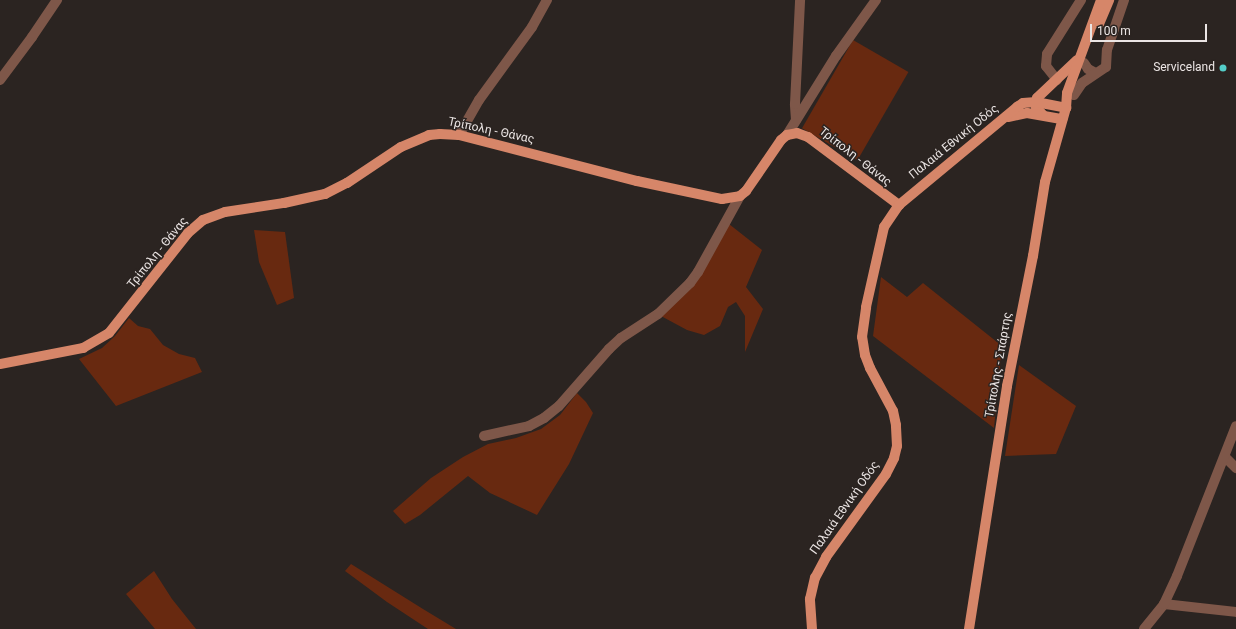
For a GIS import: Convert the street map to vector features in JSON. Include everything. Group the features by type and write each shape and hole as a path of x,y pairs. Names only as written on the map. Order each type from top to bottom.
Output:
{"main road":[{"name":"Τρίπολης - Σπάρτης","path":"969,629 1007,386 1033,256 1040,206 1062,120 1066,108 1074,95 1082,60 1101,0"},
{"name":"Τρίπολης - Σπάρτης","path":"1066,108 1067,93 1109,0"},
{"path":"1043,115 1036,106 1036,102 1040,94 1082,60"},
{"path":"1036,102 1066,108"},
{"name":"Παλαιά Εθνική Οδός","path":"812,629 810,599 815,578 826,557 886,474 894,458 897,446 896,425 893,411 870,368 865,355 862,337 866,307 880,237 884,227 898,205 923,183 1023,103 1036,102"},
{"path":"1004,119 1021,113 1043,115 1062,120"},
{"name":"Τρίπολη - Θάνας","path":"787,135 797,133 808,137 898,205"},
{"name":"Τρίπολη - Θάνας","path":"0,364 83,348 109,333 188,233 196,225 211,216 325,194 347,183 412,141 429,135 440,134 459,136 706,196 722,199 740,196"},
{"path":"740,196 746,191 781,140 787,135"}],"street":[{"path":"0,80 32,37 56,0"},
{"path":"459,136 479,100 532,27 546,0"},
{"path":"796,120 795,104 800,0"},
{"path":"787,135 839,50 876,0"},
{"path":"1057,80 1046,66 1047,54 1081,0"},
{"path":"1074,95 1082,83 1106,67 1107,50 1124,0"},
{"path":"1082,60 1088,69 1096,73"},
{"path":"484,436 529,426 544,418 559,406 609,348 621,338 658,314 690,283 698,272 740,196"},
{"path":"1144,629 1164,604 1225,457 1236,426"},
{"path":"1225,457 1236,468"},
{"path":"1164,604 1236,612"}],"shaded area":[{"path":"853,40 908,72 857,160 802,128"},
{"path":"729,224 762,250 746,287 763,309 745,352 745,316 736,302 728,307 720,326 704,335 687,330 661,316"},
{"path":"254,230 285,232 294,298 277,305 259,262"},
{"path":"881,277 907,297 923,283 1002,346 994,428 873,336"},
{"path":"129,318 138,326 150,329 163,345 179,354 195,358 202,372 116,406 79,359 102,348 115,336"},
{"path":"1019,365 1076,406 1056,454 1005,456"},
{"path":"577,393 586,402 593,413 569,464 537,515 490,493 468,476 420,515 405,524 393,511 431,478 463,457 488,444 516,438 541,429 560,415"},
{"path":"351,564 456,629 428,629 387,602 345,571"},
{"path":"154,571 172,599 196,629 155,629 126,594"}],"place":[{"name":"Serviceland","path":"1223,68"}]}
